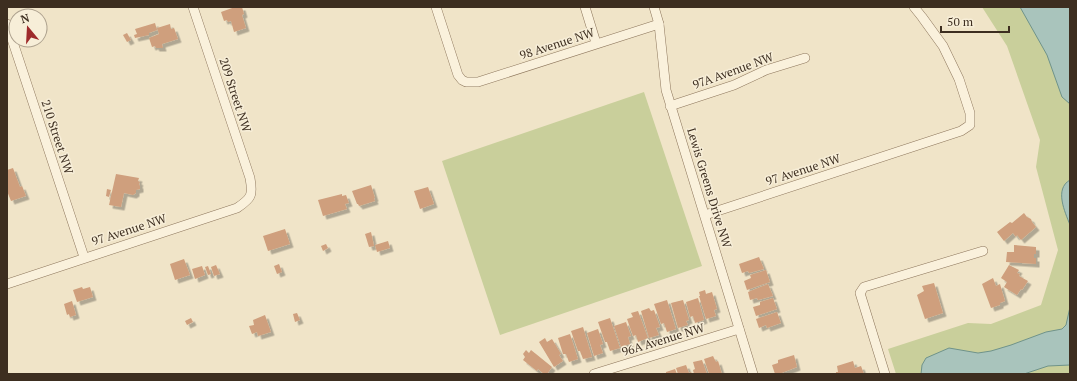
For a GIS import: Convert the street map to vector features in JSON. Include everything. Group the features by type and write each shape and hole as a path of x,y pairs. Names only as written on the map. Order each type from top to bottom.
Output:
{"street":[{"name":"209 Street NW","path":"193,7 250,178 252,191"},
{"name":"98 Avenue NW","path":"436,7 456,70 462,80 470,83 478,82 659,24"},
{"path":"585,7 596,43"},
{"name":"Lewis Greens Drive NW","path":"654,7 659,24 666,90 670,106 705,214 753,374"},
{"name":"97 Avenue NW","path":"705,214 961,131 970,125 970,113 960,79 943,46 914,7"},
{"name":"210 Street NW","path":"7,24 84,257"},
{"name":"97A Avenue NW","path":"670,106 734,85 766,70 805,58"},
{"name":"97 Avenue NW","path":"7,284 84,257 238,208 246,202 252,191"},
{"path":"885,374 860,293 864,287 983,251"},
{"name":"96A Avenue NW","path":"594,374 739,329"}],"green space":[{"path":"982,7 1070,7 1070,374 896,374 888,349 968,323 991,324 1041,305 1058,250 1036,167 1040,140 1007,46"},
{"path":"644,92 702,266 500,335 442,161"}],"water":[{"path":"1020,7 1070,7 1070,104 1062,97 1047,55"},
{"path":"1070,180 1070,225 1062,201 1062,195 1065,184"},
{"path":"1070,307 1070,365 1048,366 1024,374 921,374 922,365 926,358 949,348 978,353 991,351 1046,332 1062,329 1066,325"}],"building":[{"path":"235,7 242,7 244,14 242,15 246,28 234,32 231,21 224,21 221,12"},
{"path":"155,23 157,30 149,33 149,35 135,38 134,35 137,34 135,29"},
{"path":"170,24 171,29 174,28 178,39 162,44 163,48 156,48 155,46 152,47 149,38 159,34 157,28"},
{"path":"127,33 131,40 127,42 123,35"},
{"path":"13,168 20,187 22,186 26,196 11,201 7,191 7,170"},
{"path":"116,174 139,178 138,181 140,182 140,189 136,190 136,193 133,195 124,193 121,207 109,205"},
{"path":"371,185 375,201 359,206 352,191"},
{"path":"428,187 434,204 420,209 414,191"},
{"path":"107,189 111,190 109,197 106,196"},
{"path":"342,194 342,196 346,195 349,203 345,204 347,209 323,216 318,200"},
{"path":"1024,213 1031,219 1036,227 1021,240 1013,233 1004,241 997,232 1010,222 1012,223"},
{"path":"285,229 290,244 268,251 263,236"},
{"path":"371,232 374,246 369,247 365,234"},
{"path":"388,241 390,248 377,252 375,245"},
{"path":"326,244 328,248 323,251 321,246"},
{"path":"1014,245 1036,247 1036,254 1034,254 1034,258 1036,258 1036,264 1006,262 1007,252 1014,252"},
{"path":"759,257 764,269 749,273 748,271 742,273 739,264"},
{"path":"184,259 190,275 175,280 170,264"},
{"path":"279,264 282,272 277,274 274,266"},
{"path":"216,265 220,274 214,276 211,267"},
{"path":"1009,265 1019,270 1017,273 1020,274 1019,276 1028,281 1017,295 1004,287 1007,282 1001,278"},
{"path":"202,266 205,275 195,279 192,269"},
{"path":"208,266 211,274 208,275 205,267"},
{"path":"766,270 770,282 747,290 744,281 751,278 750,275"},
{"path":"993,278 996,286 1000,284 1005,301 1000,303 1000,305 991,308 982,284"},
{"path":"934,283 943,313 925,319 917,295 924,291 922,286"},
{"path":"768,284 773,296 758,300 757,298 750,300 748,292"},
{"path":"82,287 83,289 90,287 93,297 77,302 73,290"},
{"path":"705,290 706,294 712,292 717,309 714,310 716,316 706,319 699,296 699,292"},
{"path":"698,298 704,320 695,323 693,316 690,317 686,302"},
{"path":"773,298 777,309 756,316 753,307 760,305 760,302"},
{"path":"667,300 676,329 667,332 664,323 661,324 654,304"},
{"path":"683,300 689,320 686,321 688,325 678,328 671,303"},
{"path":"72,301 76,315 70,317 69,314 67,315 64,304"},
{"path":"649,308 651,311 654,310 660,327 656,328 659,335 649,338 641,311"},
{"path":"638,311 648,338 638,342 636,335 633,336 627,319 633,317 631,313"},
{"path":"777,312 781,323 767,328 766,325 759,328 756,319"},
{"path":"297,313 300,320 295,322 293,314"},
{"path":"265,315 271,332 258,336 257,332 252,334 249,326 254,325 253,320"},
{"path":"191,318 193,322 187,325 185,321"},
{"path":"610,318 620,348 610,351 598,322"},
{"path":"626,322 631,336 628,337 630,344 621,347 614,326"},
{"path":"583,327 592,357 583,359 580,351 578,351 571,331"},
{"path":"598,329 603,344 600,345 603,353 594,356 587,333"},
{"path":"570,334 578,359 569,362 566,354 563,354 558,338"},
{"path":"545,338 547,342 552,339 561,354 559,355 563,361 554,367 539,342"},
{"path":"526,350 529,353 531,350 552,367 547,374 544,374 538,369 537,371 523,360 525,357 523,354"},
{"path":"794,355 797,367 779,374 775,374 772,365 778,363 778,360"},
{"path":"713,356 716,362 718,361 722,374 709,374 704,359"},
{"path":"702,360 707,374 694,374 693,370 695,369 693,362"},
{"path":"853,361 855,368 861,366 864,374 836,374 836,372 838,372 837,366"},
{"path":"686,365 689,373 691,372 692,374 678,374 676,368"},
{"path":"675,369 677,374 666,374 666,372"}]}
